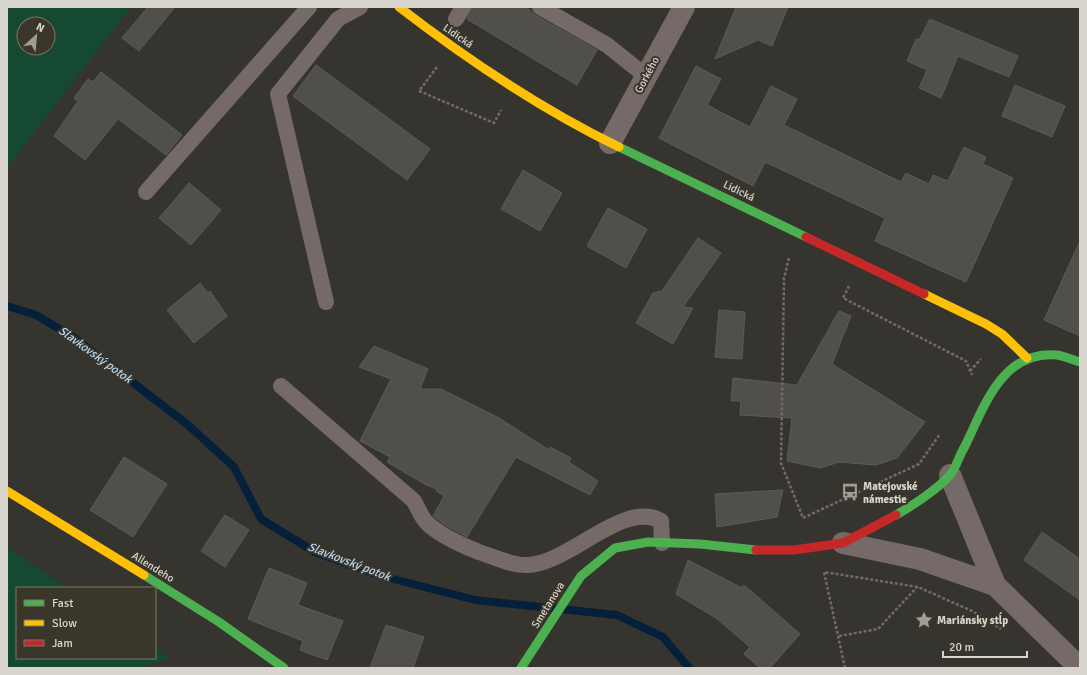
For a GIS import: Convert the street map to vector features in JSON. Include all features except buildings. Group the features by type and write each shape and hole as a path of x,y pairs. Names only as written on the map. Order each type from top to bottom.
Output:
{"street":[{"name":"Lidická","path":"399,7 451,47 525,95 610,143 986,324 1010,341 1027,358"},
{"name":"Gorkého","path":"610,143 684,7"},
{"path":"843,543 914,505 950,475 996,384 1013,366 1027,358 1044,355 1058,355 1080,362"},
{"path":"950,475 995,585 1080,668"},
{"name":"Allendeho","path":"7,491 218,622 284,668"},
{"name":"Smetanova","path":"521,668 581,576 615,548 648,542 662,543"},
{"path":"662,543 700,544 750,550 794,550 843,543 920,559 995,585"}],"lane":[{"path":"146,192 309,7"},
{"path":"326,302 278,94 338,19 360,7"},
{"path":"540,7 607,44 646,77"},
{"path":"281,386 414,501 427,523 461,545 509,562 526,565 544,562 623,521 641,517 654,517 661,521 662,543"}],"path":[{"path":"451,47 419,91 494,123 505,104"},
{"path":"789,255 784,278 781,463 803,518 919,464 941,433"},
{"path":"849,284 843,298 966,361 973,377"},
{"path":"970,371 982,359"},
{"path":"839,636 878,629 918,587 920,559"},
{"path":"845,668 824,572 918,587 972,611 1005,632"}],"green space":[{"path":"7,7 131,7 7,168"},
{"path":"7,547 66,587 16,587 16,659 156,659 156,649 170,659 138,668 7,668"}],"waterway":[{"name":"Slavkovský potok","path":"7,306 36,315 73,337 187,424 234,467 261,519 315,552 378,575 475,600 617,615 663,637 689,668"}],"traffic: fast":[{"path":"619,147 806,237"},
{"path":"896,515 932,491 950,475 987,400 1008,372 1022,362 1038,356 1057,355 1080,362"},
{"path":"521,668 581,576 615,548 648,542 700,544 756,550"},
{"path":"144,575 219,622 284,668"}],"traffic: slow":[{"path":"399,7 451,46 505,83 561,117 619,147"},
{"path":"924,294 986,324 1002,334 1027,358"},
{"path":"7,491 144,575"}],"traffic: jam":[{"path":"806,237 924,294"},
{"path":"756,550 794,550 843,543 896,515"}],"place":[{"name":"Matejovské námestie","path":"850,492"},
{"name":"Mariánsky stĺp","path":"924,620"}]}
